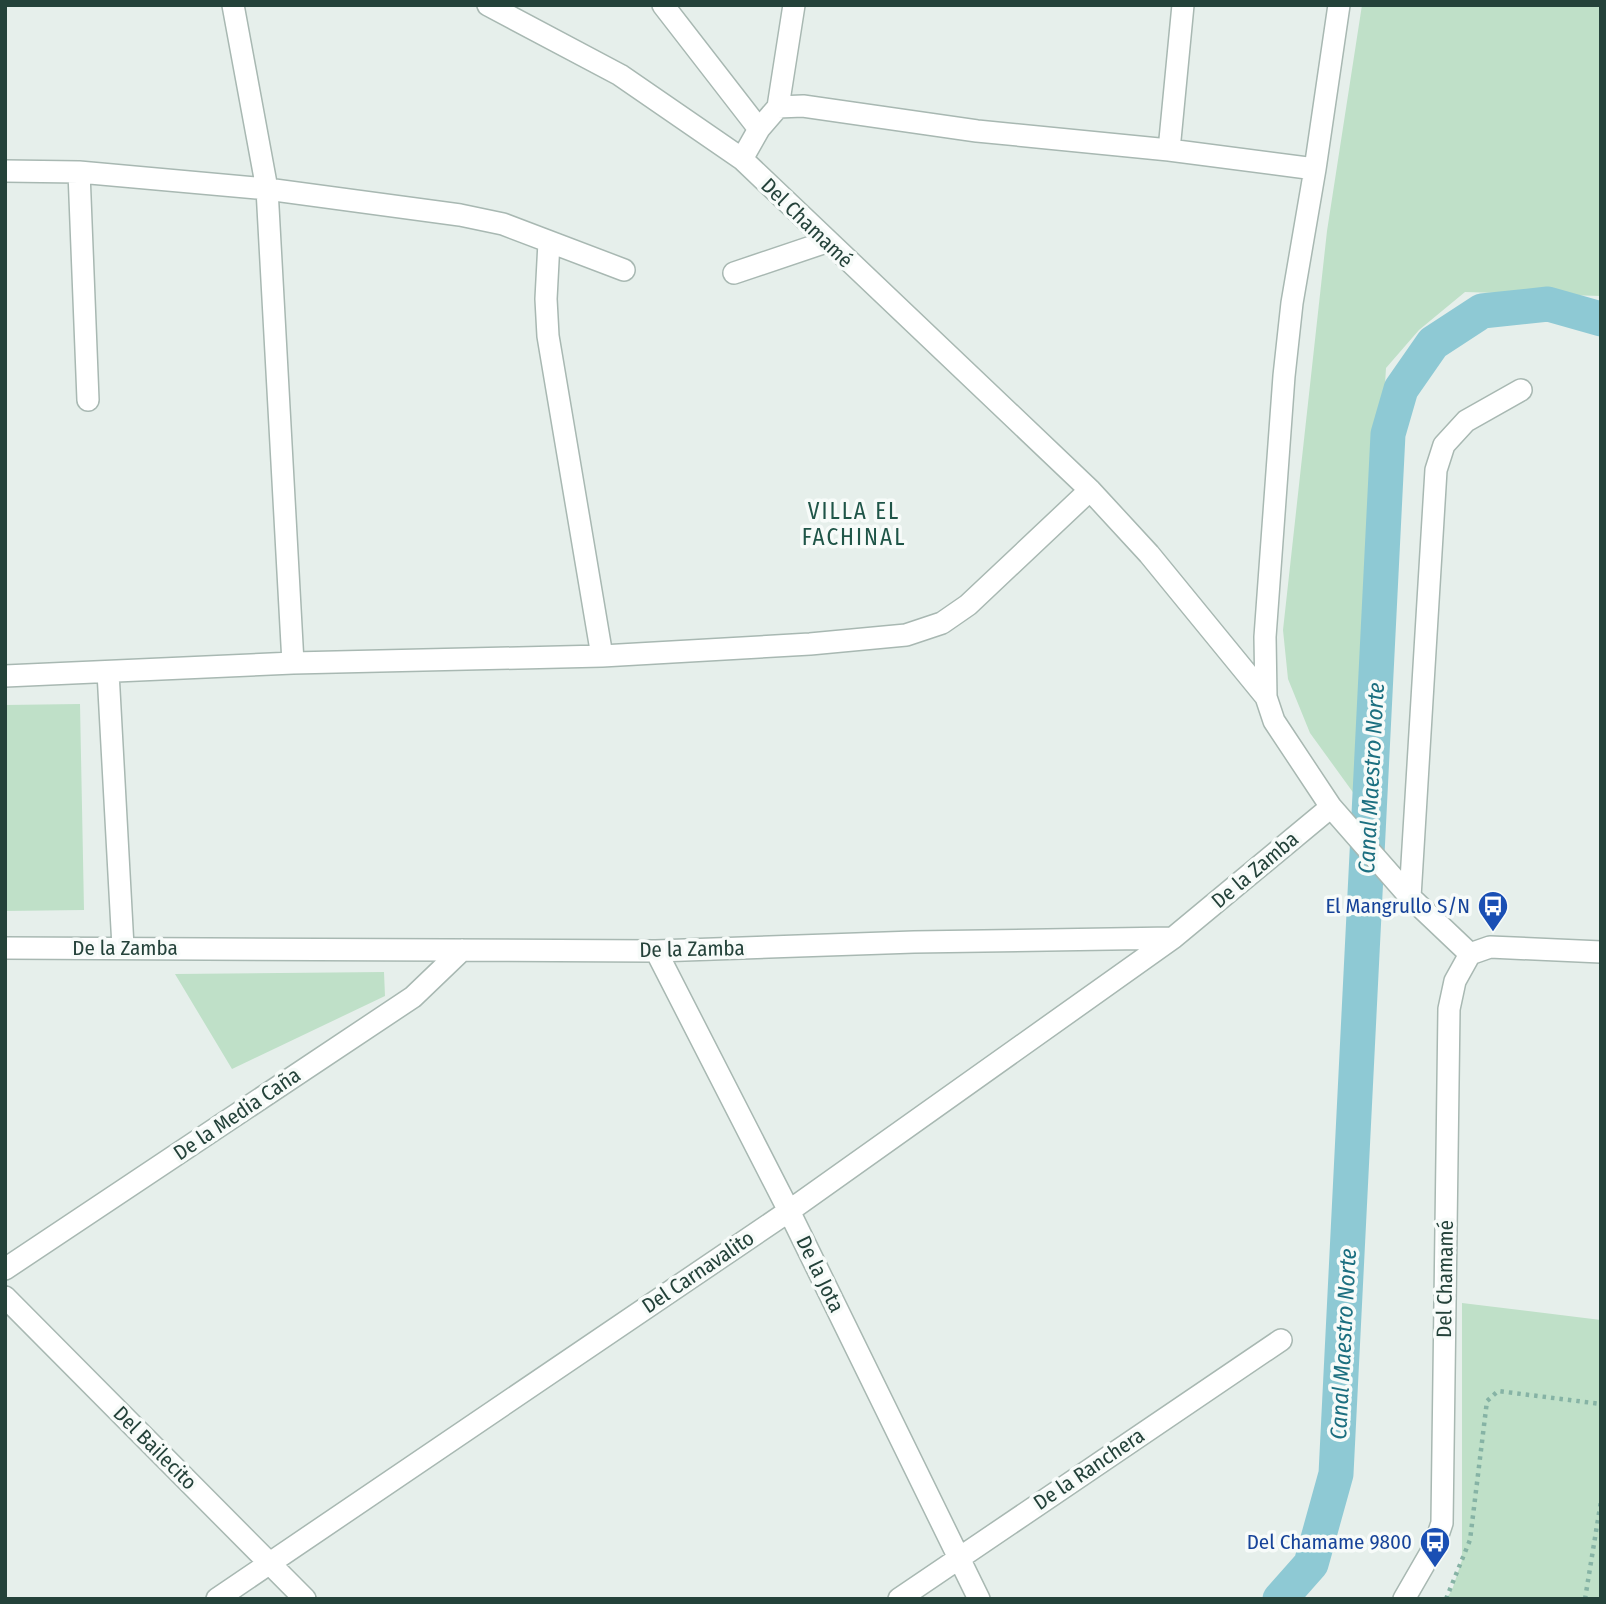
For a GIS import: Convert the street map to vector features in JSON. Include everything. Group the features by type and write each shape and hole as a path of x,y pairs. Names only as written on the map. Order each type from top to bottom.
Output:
{"street":[{"path":"233,5 267,189 293,663"},
{"name":"Del Chamamé","path":"488,5 620,75 742,159 826,242 1090,490 1149,554 1266,697"},
{"path":"663,5 759,128"},
{"path":"742,159 759,128 778,107 794,5"},
{"path":"1170,150 1183,5"},
{"path":"1339,5 1292,303 1284,376 1265,637 1266,697 1274,721 1331,807 1410,897 1470,954 1490,947 1601,952"},
{"path":"778,107 803,106 977,131 1170,150 1315,169"},
{"path":"5,171 79,172 267,189 460,215 503,224 624,270"},
{"path":"79,172 88,400"},
{"path":"549,242 545,299 548,336 602,656"},
{"path":"734,273 826,242"},
{"path":"1410,897 1436,470 1444,445 1465,421 1521,390"},
{"path":"5,676 293,663 602,656 906,635 942,623 968,605 1090,490"},
{"path":"108,672 123,947"},
{"name":"De la Zamba","path":"5,948 656,951 914,942 1173,938 1331,807"},
{"name":"Del Carnavalito","path":"217,1599 789,1211 1173,938"},
{"name":"De la Media Caña","path":"5,1269 413,997 462,950"},
{"name":"De la Jota","path":"656,951 789,1211 979,1599"},
{"name":"Del Chamamé","path":"1404,1599 1434,1547 1442,1523 1449,1009 1455,981 1470,954"},
{"name":"Del Bailecito","path":"5,1297 305,1599"},
{"name":"De la Ranchera","path":"899,1599 1281,1340"}],"path":[{"path":"1446,1599 1470,1540 1487,1401 1498,1391 1601,1404"},
{"path":"1585,1599 1601,1500"}],"green space":[{"path":"1362,5 1601,5 1601,296 1465,292 1419,330 1386,368 1360,802 1310,733 1288,679 1283,630 1327,231"},
{"path":"80,704 84,910 5,911 5,705"},
{"path":"384,972 385,996 232,1069 175,974"},
{"path":"1462,1303 1601,1320 1601,1599 1446,1599 1452,1590 1462,1560"}],"waterway":[{"name":"Canal Maestro Norte","path":"1280,1599 1311,1564 1336,1474 1388,434 1401,389 1433,343 1482,311 1548,304 1601,319"}],"place":[{"name":"El Mangrullo S/N","path":"1493,933"},
{"name":"Del Chamame 9800","path":"1435,1569"}],"district":[{"name":"VILLA EL FACHINAL","path":"854,524"}]}
